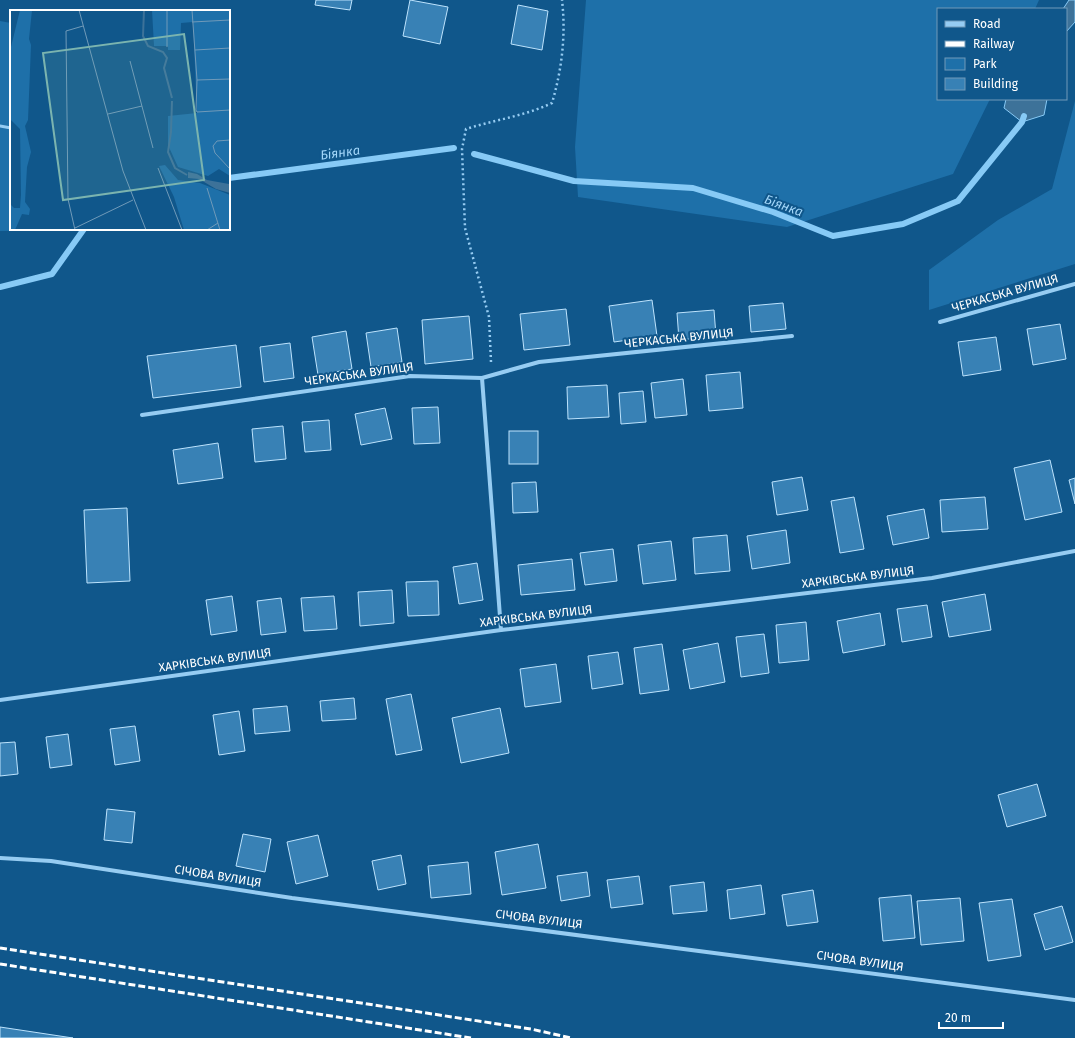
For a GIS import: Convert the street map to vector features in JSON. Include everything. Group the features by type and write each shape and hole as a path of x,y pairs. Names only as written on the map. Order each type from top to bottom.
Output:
{"street":[{"name":"ЧЕРКАСЬКА ВУЛИЦЯ","path":"940,322 1075,284"},
{"name":"ЧЕРКАСЬКА ВУЛИЦЯ","path":"142,415 410,376 482,378 539,362 792,336"},
{"path":"482,378 501,630"},
{"name":"ХАРКІВСЬКА ВУЛИЦЯ","path":"0,700 501,630 932,578 1075,551"},
{"name":"СІЧОВА ВУЛИЦЯ","path":"0,858 51,861 292,898 1075,1000"}],"lane":[{"path":"0,126 10,128"}],"path":[{"path":"482,378 492,361 489,317 465,228 462,149 466,129 536,111 552,103 560,76 564,22 562,0"}],"green space":[{"path":"586,0 1039,0 1035,8 937,8 937,100 990,100 953,174 787,227 578,197 575,147"},
{"path":"0,21 10,23 10,230 56,230 0,231"},
{"path":"1075,101 1075,264 929,310 929,270 998,220 1052,189"}],"shaded area":[{"path":"1069,0 1075,0 1075,22 1067,31 1067,8 1064,8"},
{"path":"1006,100 1047,100 1044,115 1022,122 1004,108"}],"building":[{"path":"316,0 352,0 350,10 315,5"},
{"path":"410,0 448,7 440,44 403,36"},
{"path":"518,5 548,11 542,50 511,44"},
{"path":"652,300 657,336 614,342 609,306"},
{"path":"783,303 786,329 751,332 749,306"},
{"path":"566,309 570,345 524,350 520,314"},
{"path":"714,310 716,336 679,340 677,313"},
{"path":"469,316 473,359 425,364 422,320"},
{"path":"1060,324 1066,359 1033,365 1027,329"},
{"path":"397,328 402,362 371,367 366,333"},
{"path":"346,331 352,369 318,375 312,337"},
{"path":"996,337 1001,370 963,376 958,342"},
{"path":"290,343 294,378 264,382 260,347"},
{"path":"236,345 241,387 153,398 147,356"},
{"path":"740,372 743,408 709,411 706,375"},
{"path":"683,379 687,415 655,418 651,383"},
{"path":"607,385 609,417 568,419 567,387"},
{"path":"643,391 646,422 621,424 619,393"},
{"path":"438,407 440,443 414,444 412,408"},
{"path":"385,408 392,439 361,445 355,414"},
{"path":"329,420 331,450 305,452 302,422"},
{"path":"283,426 286,459 255,462 252,429"},
{"path":"509,431 538,431 538,464 509,464"},
{"path":"218,443 223,478 178,484 173,450"},
{"path":"1050,460 1062,512 1025,520 1014,468"},
{"path":"802,477 808,510 777,515 772,482"},
{"path":"1075,478 1075,504 1069,480"},
{"path":"536,482 538,512 513,513 512,483"},
{"path":"854,497 864,549 840,553 831,501"},
{"path":"985,497 988,529 942,532 940,500"},
{"path":"127,508 130,581 87,583 84,510"},
{"path":"924,509 929,538 893,545 887,516"},
{"path":"786,530 790,563 752,569 747,536"},
{"path":"727,535 730,571 695,574 693,538"},
{"path":"671,541 676,580 643,584 638,545"},
{"path":"613,549 617,581 585,585 580,553"},
{"path":"572,559 575,590 521,595 518,565"},
{"path":"477,563 483,600 459,604 453,567"},
{"path":"438,581 439,615 408,616 406,582"},
{"path":"392,590 394,623 360,626 358,592"},
{"path":"985,594 991,630 949,637 942,602"},
{"path":"232,596 237,631 211,635 206,600"},
{"path":"334,596 337,629 304,631 301,598"},
{"path":"281,598 286,632 261,635 257,601"},
{"path":"927,605 932,637 902,642 897,609"},
{"path":"880,613 885,645 843,653 837,621"},
{"path":"806,622 809,660 779,663 776,625"},
{"path":"764,634 769,673 741,677 736,637"},
{"path":"718,643 725,682 690,689 683,650"},
{"path":"662,644 669,690 640,694 634,648"},
{"path":"618,652 623,684 592,689 588,656"},
{"path":"556,664 561,702 525,707 520,669"},
{"path":"411,694 422,750 396,755 386,699"},
{"path":"354,698 356,719 322,721 320,701"},
{"path":"287,706 290,731 255,734 253,709"},
{"path":"500,708 509,753 461,763 452,718"},
{"path":"239,711 245,751 219,755 213,715"},
{"path":"135,726 140,761 115,765 110,729"},
{"path":"68,734 72,765 50,768 46,737"},
{"path":"15,742 18,774 0,776 0,743"},
{"path":"1037,784 1046,816 1007,827 998,795"},
{"path":"107,809 135,812 132,843 104,840"},
{"path":"243,834 271,839 265,872 236,866"},
{"path":"318,835 328,876 296,884 287,842"},
{"path":"538,844 546,888 502,895 495,852"},
{"path":"401,855 406,884 378,890 372,861"},
{"path":"468,862 471,894 431,898 428,866"},
{"path":"587,872 590,896 561,901 557,876"},
{"path":"639,876 643,904 611,908 607,880"},
{"path":"704,882 707,911 673,914 670,886"},
{"path":"761,885 765,914 730,919 727,890"},
{"path":"813,890 818,922 787,926 782,895"},
{"path":"911,895 915,938 883,941 879,898"},
{"path":"960,898 964,941 921,945 917,901"},
{"path":"1012,899 1021,956 988,961 979,903"},
{"path":"1062,906 1073,942 1045,950 1034,914"},
{"path":"0,1027 73,1038 0,1038"}],"waterway":[{"name":"Біянка","path":"474,154 574,181 693,188 773,212 833,236 903,224 958,201 1022,122 1024,116"},
{"name":"Біянка","path":"230,178 454,148"},
{"name":"Біянка","path":"0,287 52,274 83,230"}],"railway":[{"path":"0,948 531,1029 571,1038"},
{"path":"0,964 471,1038"}]}
